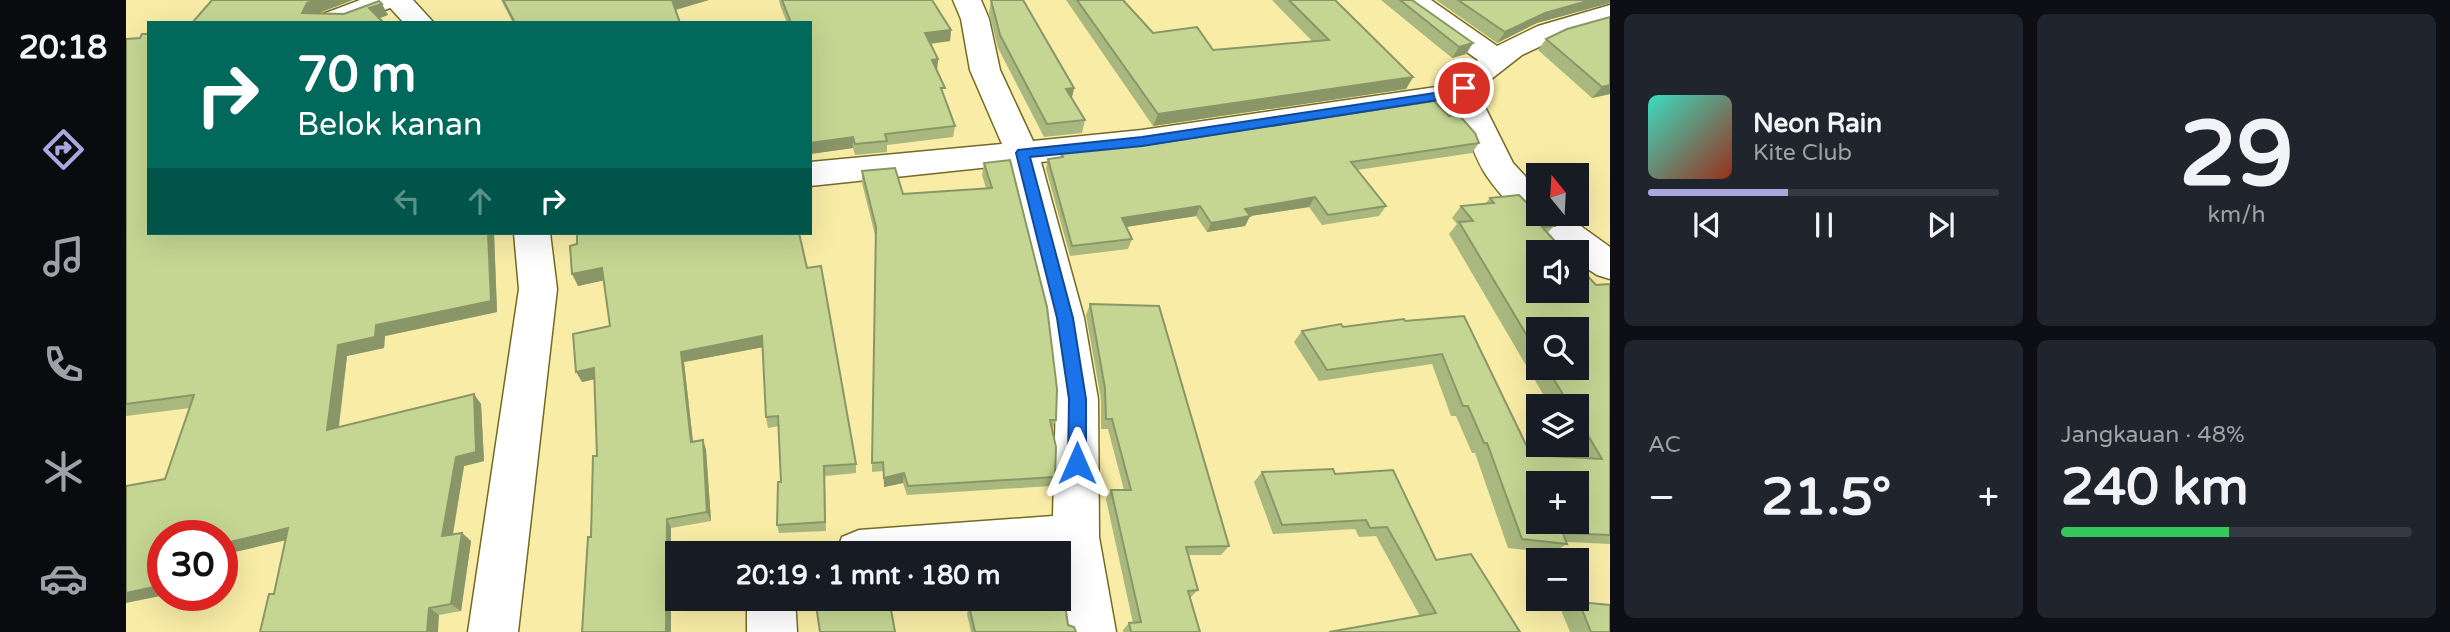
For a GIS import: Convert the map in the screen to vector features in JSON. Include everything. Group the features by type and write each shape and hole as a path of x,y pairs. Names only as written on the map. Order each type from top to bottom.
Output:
{"street":[{"path":"331,21 385,0"},
{"path":"397,0 418,21"},
{"path":"967,0 975,19 985,70 1022,153 1065,318 1077,399 1076,537 1091,632"},
{"path":"1413,0 1497,61"},
{"path":"812,174 1142,141 1451,94 1512,49 1548,32 1610,13"},
{"path":"1451,94 1470,109 1500,170 1526,197"},
{"path":"1557,226 1587,251 1610,265"},
{"path":"493,632 538,289 532,235"},
{"path":"1022,541 1076,537"},
{"path":"771,611 772,632"}],"building":[{"path":"212,0 315,0 307,3 302,13 344,14 379,1 382,4 369,8 382,21 194,21"},
{"path":"503,0 672,0 679,21 514,21"},
{"path":"782,0 932,0 951,30 925,33 938,59 932,60 945,88 941,88 955,126 885,134 887,141 855,144 853,137 812,143 812,21 790,21"},
{"path":"991,0 1023,0 1074,88 1066,89 1085,120 1047,124 1000,35"},
{"path":"1077,0 1123,0 1153,33 1197,27 1213,50 1329,40 1289,0 1335,0 1413,77 1158,114"},
{"path":"1400,0 1412,0 1473,43 1459,47"},
{"path":"1458,0 1591,0 1545,13 1505,32"},
{"path":"1610,17 1610,85 1602,87 1546,39 1567,29"},
{"path":"142,34 147,34 147,235 488,235 491,301 376,325 375,337 338,345 327,430 474,394 476,452 456,457 442,536 462,533 451,604 429,608 427,632 260,632 269,594 274,594 288,528 238,540 238,520 147,520 147,588 126,593 126,486 165,479 194,395 126,404 126,39 140,38"},
{"path":"1434,101 1449,116 1459,115 1475,133 1479,143 1351,162 1386,206 1328,215 1315,197 1245,209 1250,216 1211,223 1200,206 1122,218 1132,239 1072,246 1048,159 1063,157 1061,153 1146,145"},
{"path":"1010,160 1047,307 1057,389 1056,420 1050,420 1056,447 1055,477 908,486 904,473 884,478 883,462 872,463 876,227 862,171 895,168 903,194 992,188 984,163"},
{"path":"1519,195 1526,202 1526,226 1554,226 1542,227 1554,240 1526,240 1526,303 1589,303 1589,278 1596,285 1610,284 1610,535 1586,534 1589,534 1589,471 1526,471 1526,534 1563,534 1567,544 1522,539 1487,443 1484,443 1468,406 1463,406 1442,354 1327,370 1302,331 1341,324 1343,327 1404,319 1464,316 1526,445 1526,457 1602,459 1589,437 1589,394 1563,394 1554,380 1589,380 1589,317 1526,317 1526,334 1459,222 1473,221 1461,206 1494,203 1490,198"},
{"path":"577,235 799,235 807,268 821,266 856,464 824,466 825,522 777,525 778,482 781,482 778,416 766,417 762,336 681,352 691,442 703,440 707,512 667,519 666,632 582,632 588,537 591,537 593,456 597,456 594,368 576,372 573,334 610,326 602,268 572,274 570,246 577,244"},
{"path":"1090,304 1159,306 1229,546 1186,547 1198,590 1188,591 1200,632 1131,632 1129,623 1141,622 1111,490 1131,490 1112,419 1106,419 1105,388"},
{"path":"1333,469 1335,474 1393,470 1436,560 1471,554 1520,632 1329,632 1436,613 1387,527 1370,528 1366,520 1282,525 1262,472"},
{"path":"1589,603 1610,605 1610,632 1591,632 1583,611 1589,611"},
{"path":"817,611 891,611 895,632 820,632"},
{"path":"970,611 1066,611 1068,625 1074,627 1076,632 975,632"}],"route":[{"path":"1077,463 1077,399 1065,318 1022,153 1142,141 1451,94 1464,88"}]}
